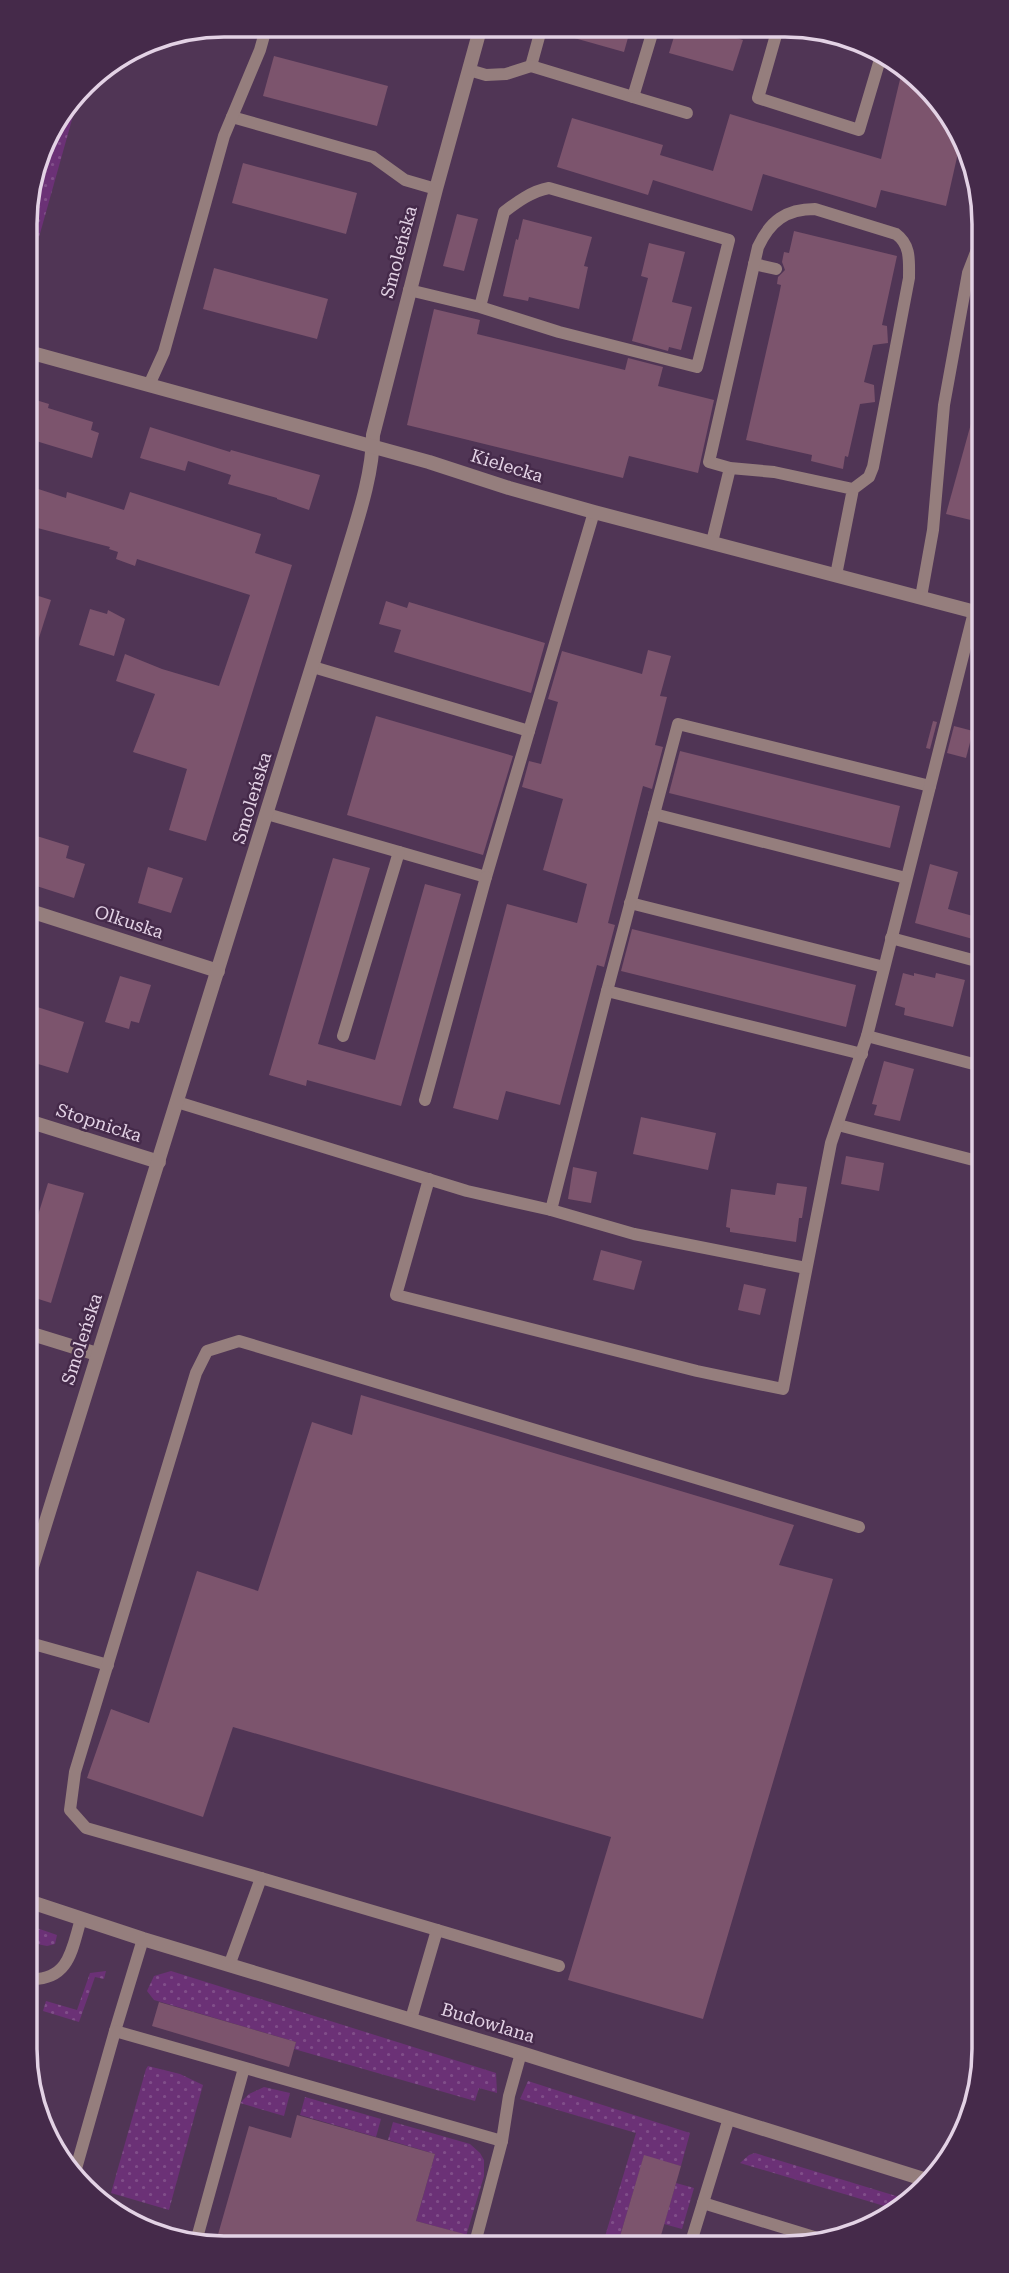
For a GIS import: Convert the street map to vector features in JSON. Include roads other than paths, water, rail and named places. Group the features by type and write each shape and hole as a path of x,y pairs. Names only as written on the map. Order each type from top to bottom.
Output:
{"street":[{"name":"Smoleńska","path":"37,1550 350,542 409,290 478,37"},
{"name":"Kielecka","path":"37,354 429,462 594,512 972,611"},
{"name":"Olkuska","path":"37,913 218,971"},
{"name":"Stopnicka","path":"37,1124 159,1162"},
{"path":"37,1335 97,1354"},
{"name":"Budowlana","path":"37,1904 921,2178"}],"lane":[{"path":"149,385 164,352 224,136 264,37"},
{"path":"531,66 539,37"},
{"path":"634,97 651,37"},
{"path":"775,37 758,98 859,130 879,62"},
{"path":"469,70 486,75 506,74 531,66 687,113"},
{"path":"232,117 373,157 405,180 436,189"},
{"path":"409,290 697,367 729,240 549,188 543,189 504,212 480,307"},
{"path":"836,575 853,489 869,477 873,467 909,278 907,246 896,234 815,209 804,209 781,216 772,224 758,247 709,462 730,468 774,472 853,489"},
{"path":"921,597 933,530 944,405 972,263"},
{"path":"754,264 776,269"},
{"path":"712,542 730,468"},
{"path":"425,1100 486,877 594,512"},
{"path":"429,1179 396,1295 697,1371 783,1389 831,1143 867,1037 972,631"},
{"path":"313,667 528,731"},
{"path":"551,1210 678,724 930,786"},
{"path":"267,814 486,877"},
{"path":"654,814 906,878"},
{"path":"343,1037 399,852"},
{"path":"630,903 884,967"},
{"path":"891,938 972,960"},
{"path":"607,991 862,1054"},
{"path":"867,1037 972,1064"},
{"path":"177,1102 467,1191 551,1210 634,1234 806,1268"},
{"path":"838,1125 972,1160"},
{"path":"559,1965 86,1828 70,1810 75,1772 196,1373 207,1351 239,1341 859,1527"},
{"path":"37,1645 107,1665"},
{"path":"230,1964 261,1878"},
{"path":"37,1978 55,1974 68,1961 80,1919"},
{"path":"411,2019 437,1930"},
{"path":"77,2165 143,1939"},
{"path":"115,2031 502,2141"},
{"path":"477,2236 502,2141 509,2096 521,2053"},
{"path":"198,2235 244,2068"},
{"path":"693,2236 729,2118"},
{"path":"703,2203 808,2235"}]}
